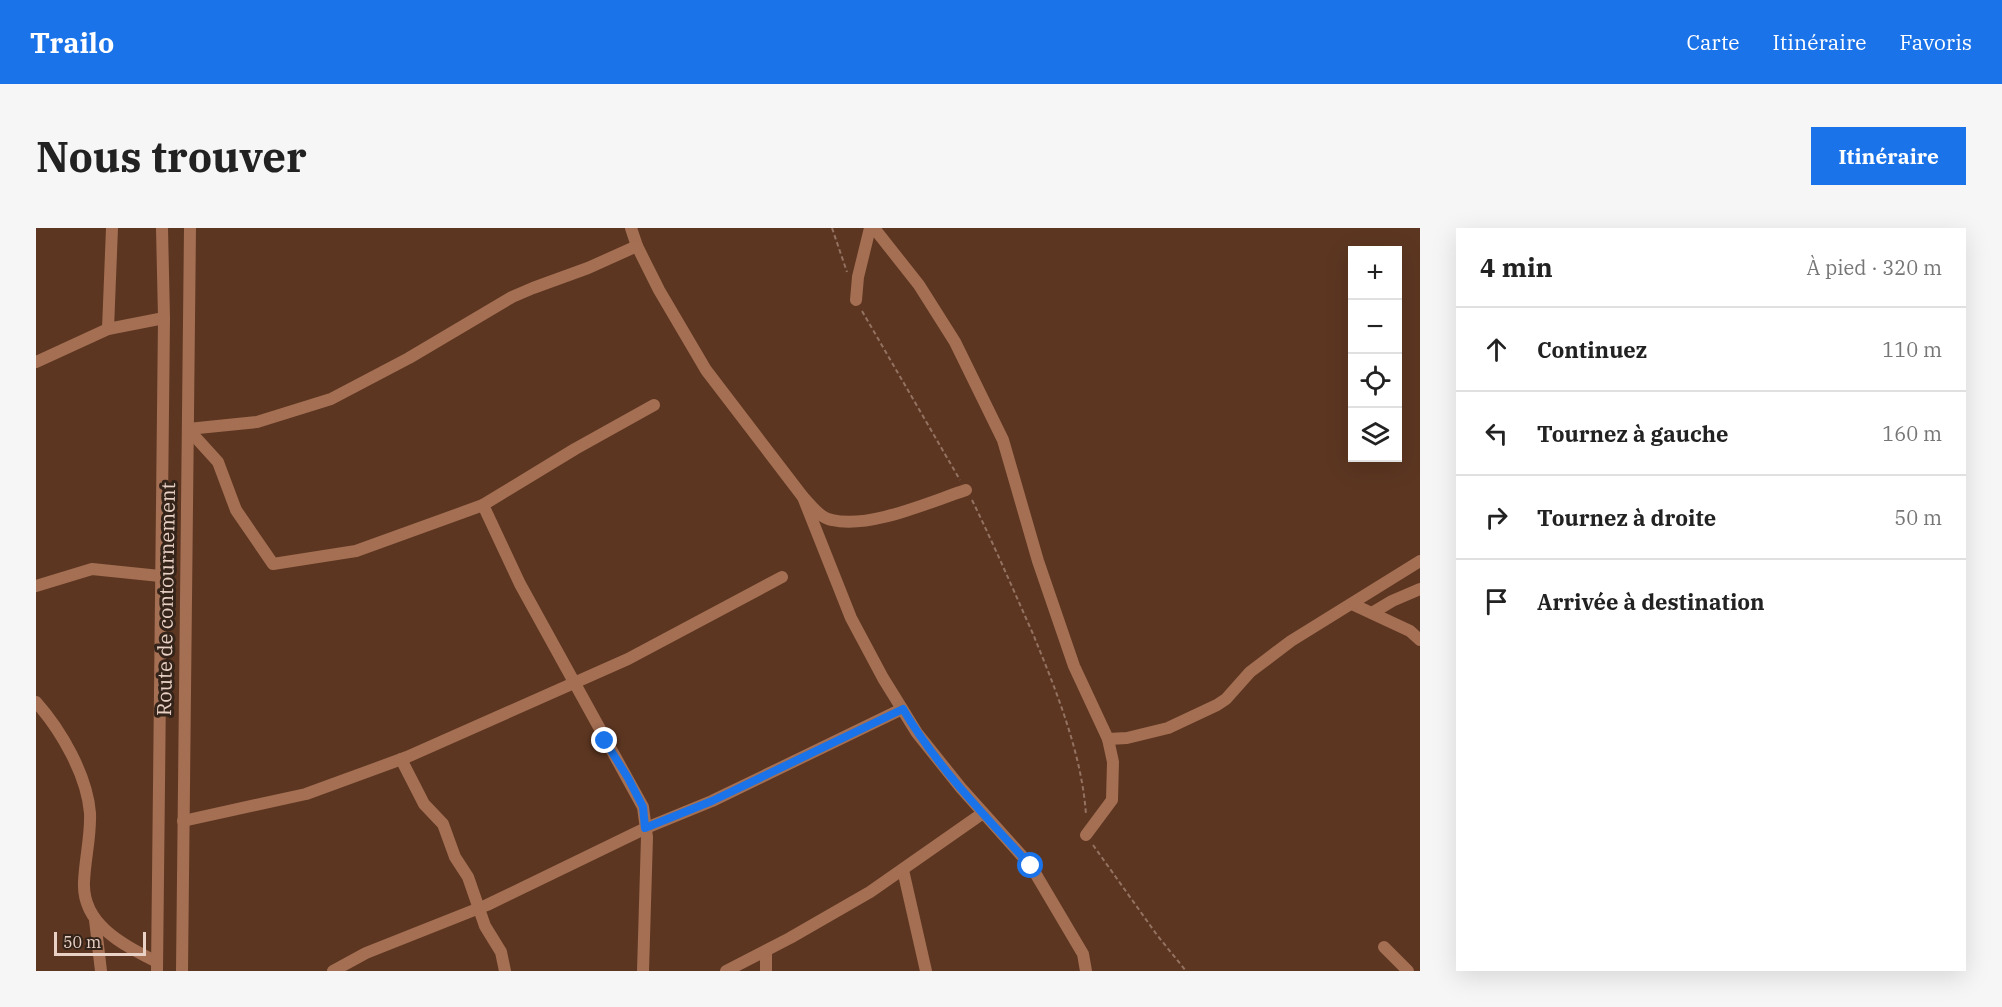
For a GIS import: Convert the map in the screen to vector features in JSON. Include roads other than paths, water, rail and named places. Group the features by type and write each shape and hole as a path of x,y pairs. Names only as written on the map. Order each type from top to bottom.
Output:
{"street":[{"path":"108,329 112,228"},
{"path":"157,966 164,318 162,228"},
{"name":"Route de contournement","path":"182,971 190,228"},
{"path":"631,228 637,246 659,290 706,370 817,512 830,520 855,521 884,517 966,490"},
{"path":"856,300 858,277 872,228"},
{"path":"872,228 919,285 955,342 1003,440 1038,561 1074,666 1108,739 1113,762 1112,800 1086,835"},
{"path":"188,429 257,422 331,399 401,363 513,297 637,246"},
{"path":"36,362 108,329 164,318"},
{"path":"188,429 218,462 236,510 273,564 356,551 483,505 575,449 654,405"},
{"path":"803,497 851,618 883,678 916,733 1031,866 1083,954 1086,971"},
{"path":"483,505 520,584 643,807 645,828 644,971"},
{"path":"1108,739 1127,738 1168,728 1217,705 1226,699 1250,672 1276,652 1420,561"},
{"path":"36,586 92,569 160,576"},
{"path":"183,821 306,794 401,759 627,658 782,577"},
{"path":"1372,613 1401,596 1420,589"},
{"path":"1352,604 1410,631 1420,640"},
{"path":"36,702 70,754 86,792 90,834 84,884 87,904 95,920 110,935 157,966"},
{"path":"333,971 366,953 479,909 645,828 712,801 903,709"},
{"path":"401,759 424,804 443,824 455,857 468,877 485,926 501,952 505,971"},
{"path":"726,971 870,892 983,813"},
{"path":"903,870 926,971"},
{"path":"95,920 101,971"},
{"path":"1384,947 1408,971"},
{"path":"766,951 766,971"}]}
